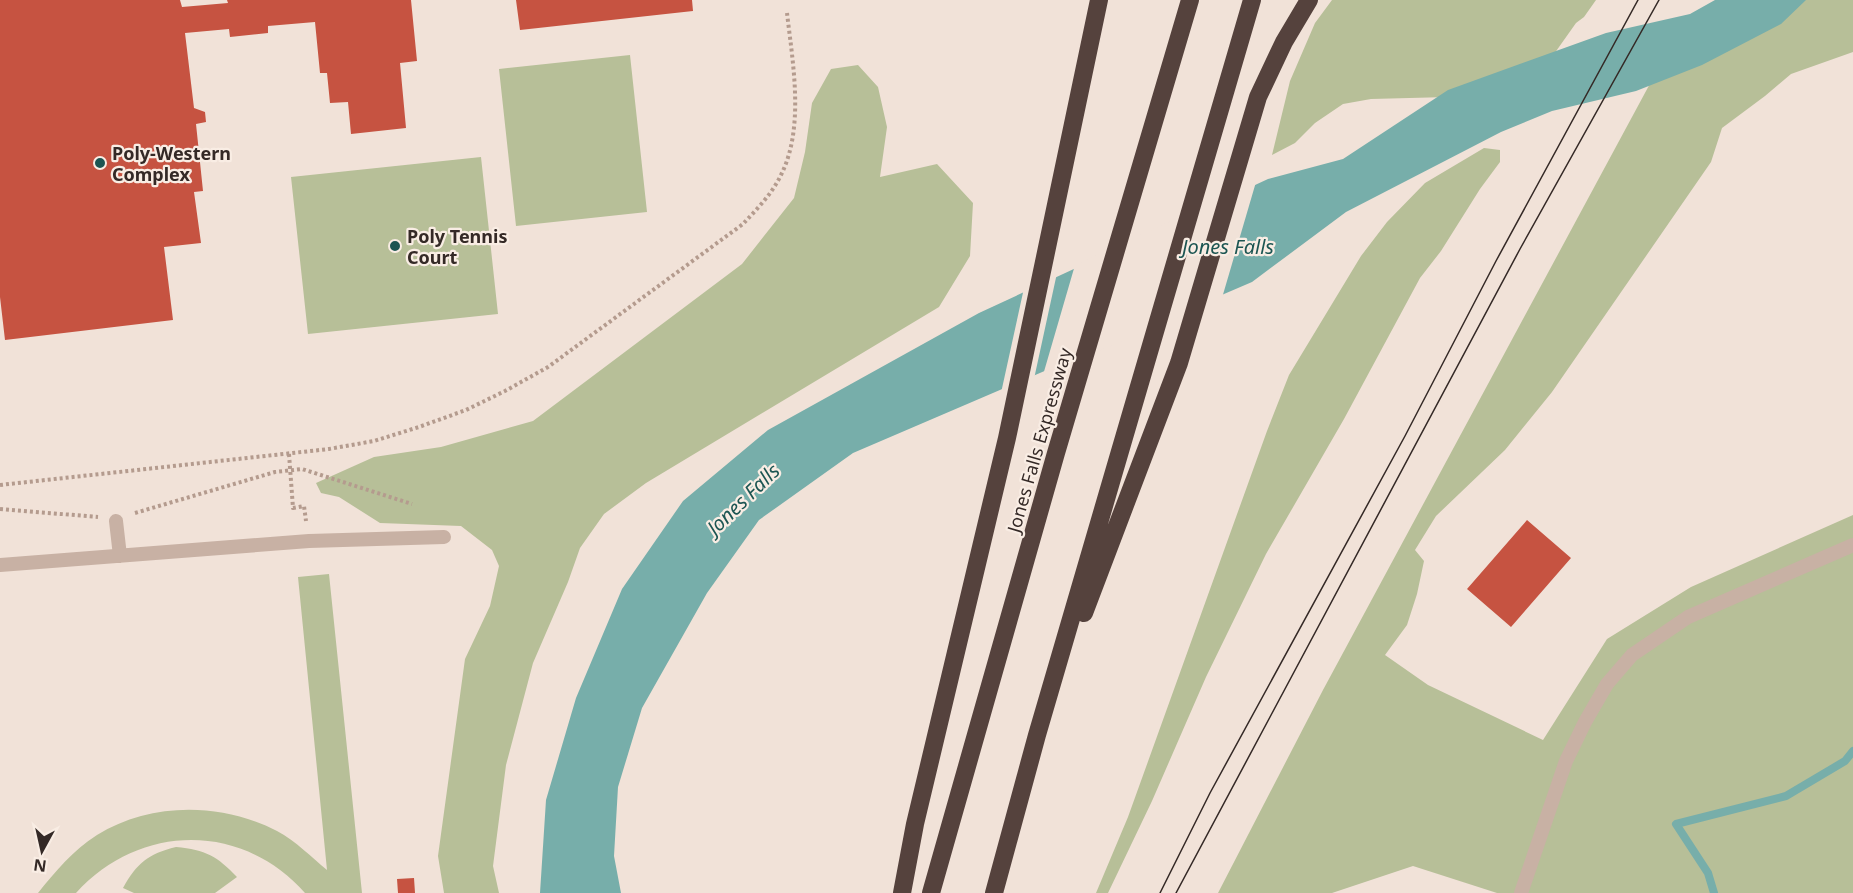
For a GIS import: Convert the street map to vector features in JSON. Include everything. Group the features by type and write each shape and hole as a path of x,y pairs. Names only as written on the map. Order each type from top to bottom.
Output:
{"highway":[{"path":"903,893 915,824 1007,438 1099,0"},
{"name":"Jones Falls Expressway","path":"931,893 1190,0"},
{"path":"994,893 1037,735 1252,0"},
{"path":"1037,735 1179,363 1258,96 1284,42 1308,0"}],"lane":[{"path":"116,521 120,556"},
{"path":"0,565 309,542 444,537"},
{"path":"1521,893 1566,761 1607,684 1632,654 1688,617 1853,545"}],"path":[{"path":"0,485 289,454 374,441 438,420 505,392 548,367 743,224 763,203 780,178 790,151 795,117 787,14"},
{"path":"289,454 293,508 304,506 305,511"},
{"path":"132,514 275,472 302,470 412,504"},
{"path":"0,509 99,517"}],"green space":[{"path":"1332,0 1596,0 1584,17 1576,23 1542,71 1448,97 1371,99 1343,104 1315,123 1295,143 1272,155 1290,81 1315,23"},
{"path":"1768,0 1853,0 1853,52 1791,74 1722,128 1711,162 1552,392 1505,450 1436,516 1415,550 1424,561 1407,625 1385,655 1428,685 1543,740 1607,639 1691,587 1853,515 1853,893 1497,893 1413,866 1332,893 1218,893 1323,690 1680,28"},
{"name":"Poly Tennis Court","path":"630,55 647,212 516,226 499,69"},
{"path":"858,65 878,87 887,127 880,177 937,164 973,203 970,256 939,307 646,483 604,514 580,548 533,663 506,765 493,866 499,893 444,893 438,856 465,659 490,606 499,566 492,550 461,526 380,523 339,497 321,493 316,483 374,457 441,447 533,421 742,264 794,198 805,152 812,103 831,69"},
{"path":"1484,148 1500,150 1500,162 1441,251 1420,278 1344,419 1266,554 1206,677 1152,801 1108,893 1096,893 1128,817 1289,375 1361,256 1387,222 1425,183"},
{"name":"Poly Tennis Court","path":"481,157 498,314 308,334 291,177"},
{"path":"329,574 362,893 305,893 280,870 252,853 222,843 191,840 160,844 130,853 102,870 76,893 38,893 72,854 97,835 140,816 186,810 209,811 255,821 291,839 327,870 298,577"},
{"path":"176,847 210,855 237,877 215,893 134,893 123,888 133,872 144,861"}],"water":[{"name":"Jones Falls","path":"1715,0 1806,0 1781,24 1702,65 1636,91 1552,111 1501,132 1346,212 1252,282 853,453 759,520 707,593 642,708 618,787 614,856 621,893 540,893 546,800 576,698 622,589 683,501 768,430 979,313 1268,179 1343,159 1448,90 1606,33 1690,14"}],"pier":[{"path":"1256,182 1222,298 1043,375 1075,265"},
{"path":"1057,273 1034,379 1001,393 1024,288"}],"building":[{"name":"Poly-Western Complex","path":"0,0 180,0 182,7 228,3 227,0 411,0 417,61 400,63 406,128 351,134 348,102 330,103 327,73 320,73 315,22 268,26 268,33 230,37 229,29 185,33 194,108 205,112 206,122 196,124 203,191 194,192 201,243 164,247 173,320 5,340 0,297"},
{"path":"516,0 692,0 693,11 520,30"},
{"path":"1527,520 1571,558 1511,627 1467,589"},
{"path":"414,878 415,893 398,893 397,879"}],"waterway":[{"path":"1714,893 1708,873 1676,824 1786,796 1845,761 1853,751"}],"tram line":[{"path":"1160,893 1210,793 1405,436 1496,261 1638,0"},
{"path":"1176,893 1520,249 1659,0"}],"place":[{"name":"Poly-Western Complex","path":"100,163"},
{"name":"Poly Tennis Court","path":"395,246"}]}
